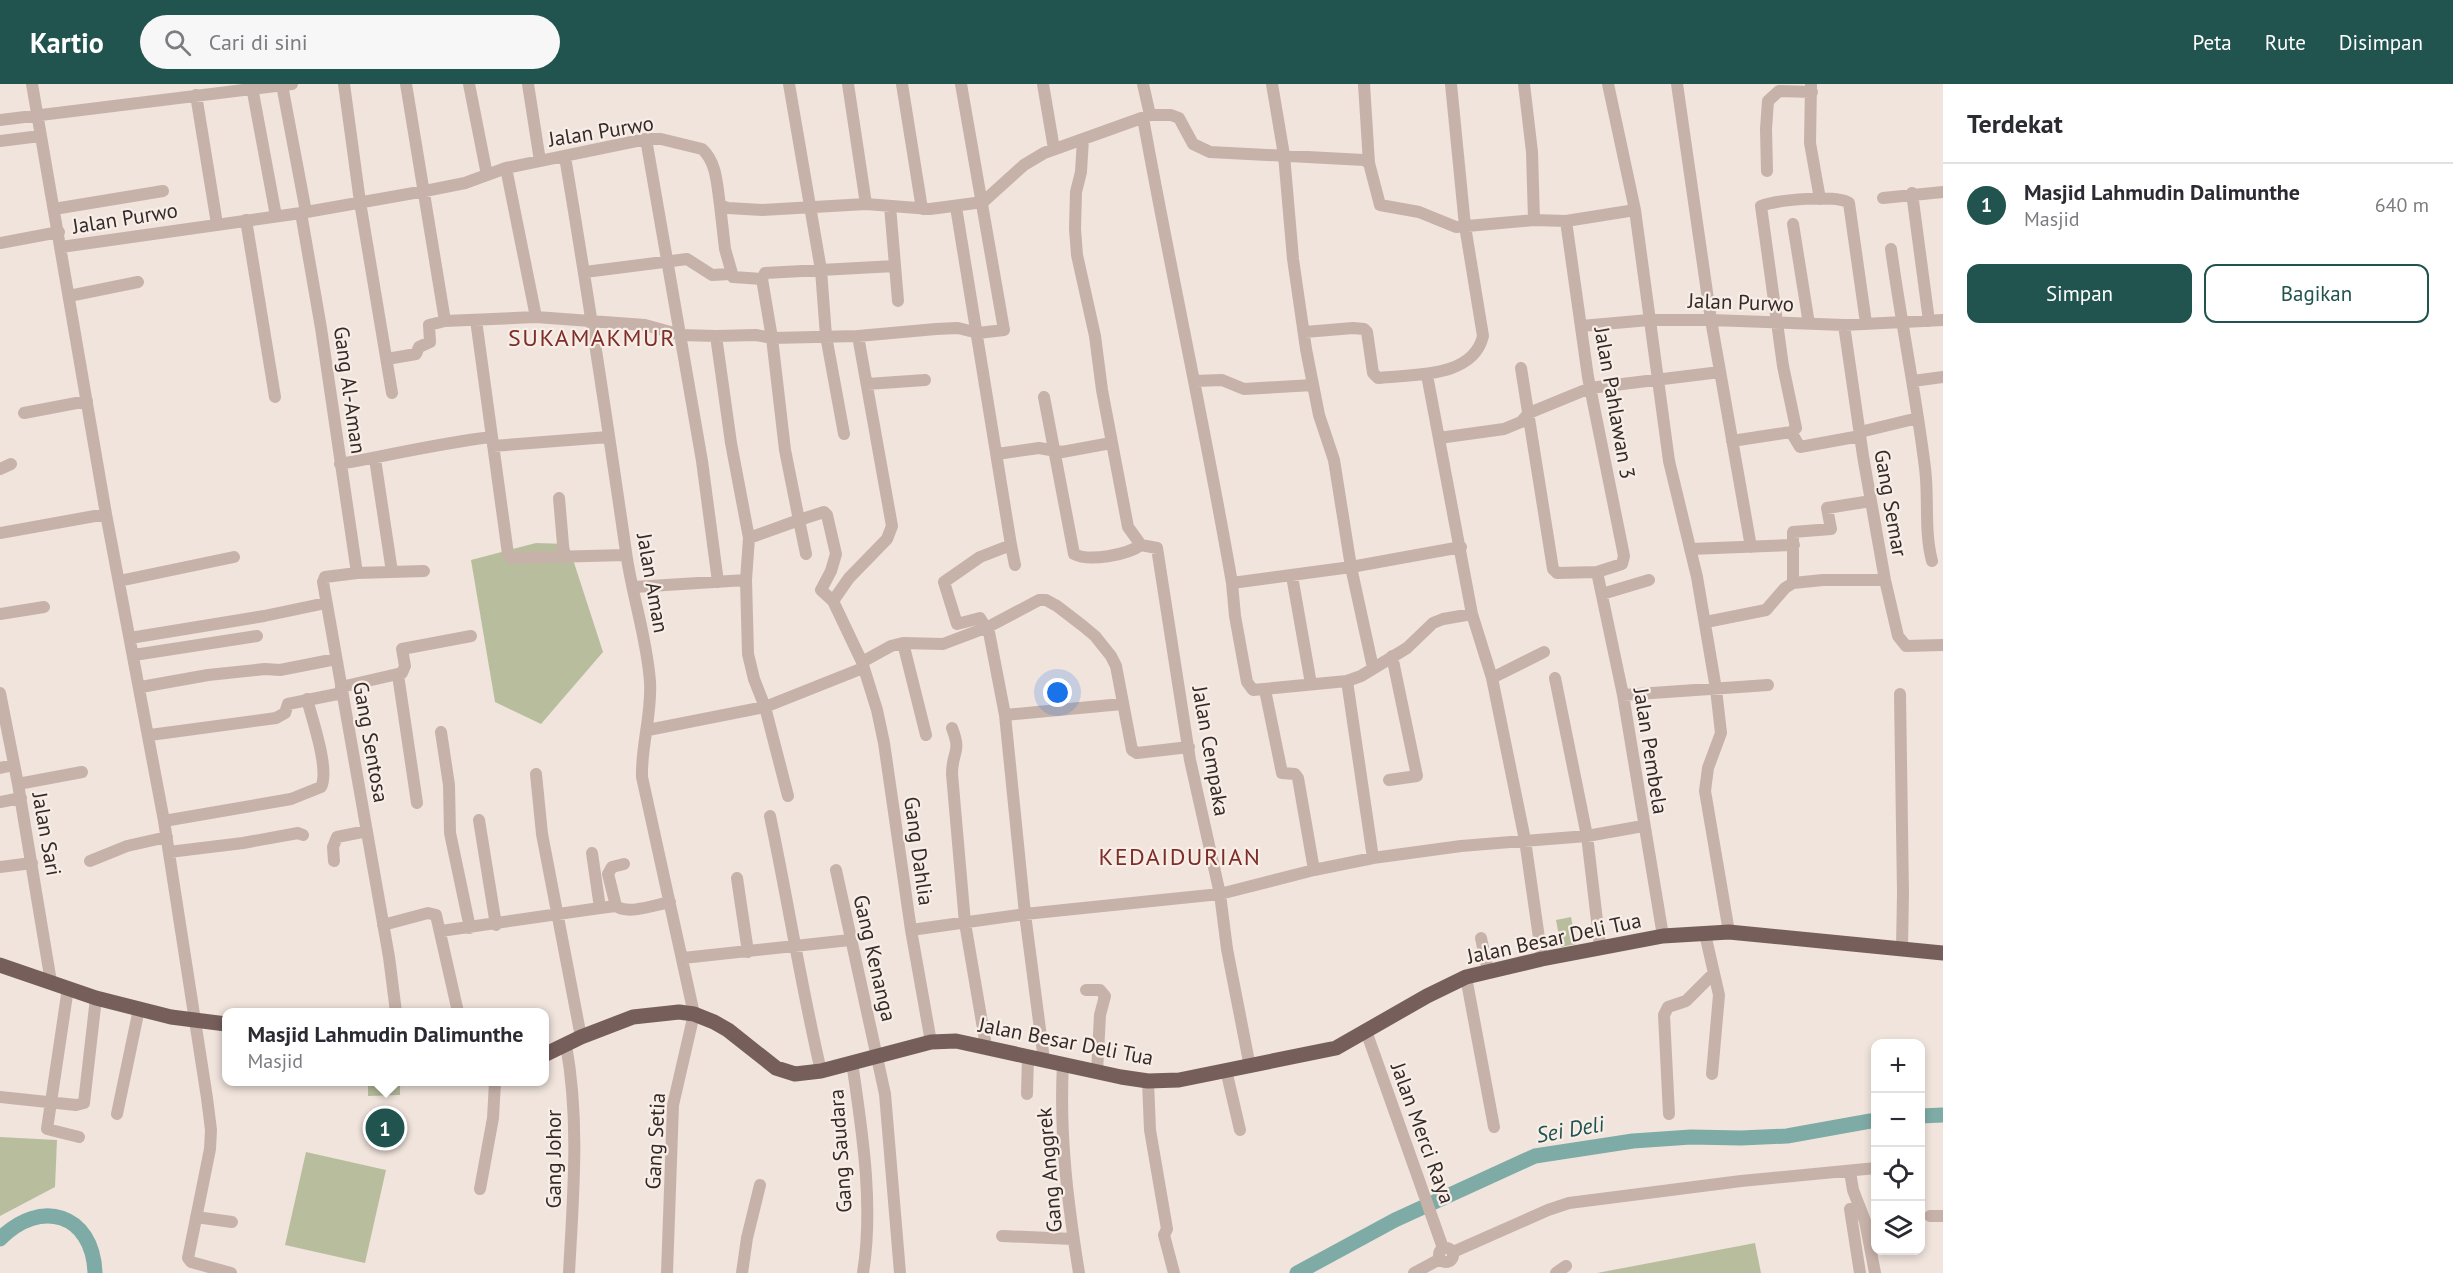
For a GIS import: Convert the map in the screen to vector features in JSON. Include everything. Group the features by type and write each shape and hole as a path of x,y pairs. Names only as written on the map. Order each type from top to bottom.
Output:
{"main road":[{"name":"Jalan Besar Deli Tua","path":"549,1053 581,1037 633,1017 679,1012 694,1014 728,1030 783,1071 795,1074 821,1071 931,1042 956,1041 1148,1081 1179,1080 1336,1048 1427,996 1466,977 1600,946 1663,936 1729,932 1902,947 1943,953"},
{"path":"0,965 96,998 196,1021 222,1024"}],"street":[{"path":"32,84 106,514 150,735 196,1021 211,1130 208,1162 188,1260 231,1273"},
{"path":"0,120 287,84"},
{"name":"Gang Al-Aman","path":"287,84 303,213 357,573"},
{"path":"344,84 360,202 392,393"},
{"path":"406,84 445,321"},
{"path":"469,84 487,175"},
{"path":"528,84 540,161"},
{"path":"789,84 812,208 821,270 826,336 844,434"},
{"path":"848,84 866,204"},
{"path":"902,84 922,209"},
{"path":"387,359 416,354 419,347 430,342 429,325 445,321 536,317 645,325 681,335 756,335 772,338 858,336 958,328 978,333 1003,330 1005,328 961,84"},
{"path":"1043,84 1054,149"},
{"path":"1143,84 1173,286 1195,381 1232,583 1235,616 1247,682 1253,690 1265,690 1347,681 1361,676 1417,640 1433,623 1472,614"},
{"path":"1272,84 1284,155 1293,259 1313,385 1319,415 1334,460 1351,567 1373,668"},
{"path":"1365,84 1369,163 1380,205 1419,212 1449,226 1534,220 1566,221 1635,210"},
{"path":"1305,332 1362,328 1367,332 1376,377 1427,375 1461,364 1474,354 1481,343 1483,336 1466,226 1451,84"},
{"path":"1524,84 1532,152 1534,220"},
{"path":"1608,84 1635,210 1669,461 1706,622 1716,689 1720,733 1708,768 1705,791 1729,932"},
{"path":"1677,84 1711,320 1751,547"},
{"path":"252,87 276,216"},
{"path":"1767,171 1768,101 1774,93 1779,91 1811,88 1810,143 1820,199"},
{"path":"195,95 217,224"},
{"path":"730,274 720,205 728,208 762,210 866,204 922,209 956,207 983,202 1024,165 1038,156 1147,116 1171,115 1179,118 1193,144 1203,150 1364,160 1369,163"},
{"path":"0,141 40,136"},
{"name":"Jalan Purwo","path":"61,247 303,213 465,183 506,168 661,139 702,149 708,154 713,163 720,205"},
{"path":"646,140 702,461 718,582"},
{"path":"1044,397 1074,554 1080,557 1108,556 1131,551 1141,545 1128,527 1111,443 1095,336 1076,238 1076,192 1081,172 1083,140"},
{"name":"Jalan Aman","path":"565,157 585,272 626,555 634,587 650,682 648,730 642,751 642,777 694,1014"},
{"path":"506,168 536,317"},
{"path":"54,209 163,191"},
{"path":"1883,198 1912,193 1943,192"},
{"path":"1912,193 1929,321"},
{"path":"1732,441 1792,431 1796,425 1783,366 1760,207 1766,204 1820,199 1845,200 1850,206 1866,323"},
{"path":"890,206 898,302"},
{"path":"956,207 1015,565"},
{"path":"246,220 275,397"},
{"name":"Jalan Pahlawan 3","path":"1566,221 1590,388 1624,561 1622,564 1597,572"},
{"path":"1793,224 1809,324"},
{"path":"0,243 59,232"},
{"path":"1891,249 1926,472 1932,561"},
{"path":"585,272 690,260 712,275 730,274 738,279 762,279"},
{"path":"806,554 785,450 772,338 762,279 765,273 896,266"},
{"path":"69,296 138,282"},
{"path":"476,320 508,554 512,558 626,555"},
{"name":"Jalan Purwo","path":"1581,326 1649,320 1844,325 1943,320"},
{"name":"Gang Semar","path":"1844,325 1871,501 1898,636 1903,645 1943,645"},
{"path":"716,336 731,443 749,538 746,580 748,654 754,680 765,707 788,796"},
{"path":"833,601 849,578 887,539 892,526 858,336"},
{"path":"1521,368 1553,569 1557,573 1597,572"},
{"path":"1439,438 1504,429 1521,422 1529,413 1590,388 1720,372"},
{"path":"1427,375 1472,614 1492,678 1525,840 1542,958"},
{"path":"1913,381 1943,379"},
{"path":"867,384 925,380"},
{"path":"1195,381 1222,380 1244,388 1313,385"},
{"path":"24,412 87,401"},
{"path":"1792,431 1800,447 1918,418"},
{"path":"340,464 375,459 418,448 492,441 608,436"},
{"path":"997,454 1039,448 1062,452 1111,443"},
{"path":"375,459 392,572"},
{"path":"559,498 564,556"},
{"path":"1793,583 1793,532 1831,529 1827,508 1871,501"},
{"name":"Gang Dahlia","path":"799,520 821,512 827,515 836,554 831,571 821,590 833,601 862,665 877,710 931,1042"},
{"path":"0,533 106,514"},
{"path":"749,538 799,520"},
{"path":"1011,545 980,557 944,581 957,624 980,618 987,628 1005,715 1025,914 1044,1060"},
{"name":"Jalan Cempaka","path":"1141,545 1157,548 1189,747 1220,894 1227,949 1250,1066"},
{"path":"1690,549 1794,545"},
{"path":"1232,583 1351,567 1461,547"},
{"path":"119,581 234,557"},
{"name":"Gang Sentosa","path":"395,1008 323,582 325,577 357,573 424,571"},
{"name":"Jalan Pembela","path":"1597,572 1623,695 1663,936"},
{"path":"1292,576 1311,684"},
{"path":"634,587 746,580"},
{"path":"1602,594 1649,580"},
{"path":"1706,622 1766,610 1785,588 1793,583 1823,580 1885,580"},
{"path":"648,730 765,707 862,665 884,649 903,643 943,644 987,628 1039,600 1046,600 1095,636 1106,648 1116,666 1130,748 1133,752 1189,747"},
{"path":"130,638 264,616 326,603"},
{"path":"0,614 44,607"},
{"path":"134,655 257,636"},
{"path":"150,735 276,718 285,713 288,704 402,673 405,666 402,649 471,636"},
{"path":"903,643 926,735"},
{"path":"1492,678 1544,652"},
{"path":"1389,780 1417,776 1392,656"},
{"path":"141,687 208,675 265,669 280,670 336,659"},
{"path":"398,675 417,803"},
{"path":"1555,678 1587,836 1600,946"},
{"path":"1347,681 1373,858"},
{"path":"1623,695 1768,685"},
{"path":"1265,690 1281,772 1285,775 1295,774 1298,778 1314,870"},
{"name":"Jalan Sari","path":"0,693 5,739 14,765 21,798 51,982"},
{"path":"1900,694 1904,894 1902,947"},
{"path":"164,820 291,799 321,787 324,782 322,762 307,699"},
{"path":"1005,715 1122,704"},
{"path":"952,728 958,747 953,761 952,774 965,923 986,1046"},
{"path":"441,732 450,785 449,827 470,928"},
{"path":"0,768 14,765"},
{"path":"18,784 82,772"},
{"path":"536,774 542,834 581,1037"},
{"path":"0,802 21,798"},
{"path":"770,816 821,1071"},
{"path":"479,820 496,925"},
{"path":"911,930 1025,914 1220,894 1314,870 1373,858 1525,840 1587,836 1643,826"},
{"path":"334,861 333,847 337,837 367,831"},
{"path":"169,852 243,843 298,833 303,835"},
{"path":"90,861 127,846 167,837"},
{"path":"592,853 600,908"},
{"path":"0,867 32,863"},
{"path":"616,906 608,874 612,867 624,864"},
{"name":"Gang Kenanga","path":"836,870 877,1055 889,1127 900,1273"},
{"path":"737,878 748,952"},
{"path":"441,931 496,925 600,908 616,906 624,910 670,902"},
{"path":"383,925 434,913 441,931 457,1008"},
{"path":"1705,934 1719,994 1712,1074"},
{"path":"1481,938 1488,971"},
{"path":"683,958 850,940"},
{"path":"1669,1114 1664,1015 1668,1007 1686,1001 1714,973"},
{"path":"1466,977 1494,1127"},
{"path":"68,988 48,1130 79,1137"},
{"path":"1086,990 1100,990 1105,996 1100,1014 1097,1072"},
{"path":"0,1097 80,1105 86,1099 88,1056 96,998"},
{"path":"117,1114 139,1008"},
{"name":"Gang Setia","path":"667,1273 673,1105 694,1014"},
{"name":"Jalan Merci Raya","path":"1366,1031 1446,1253"},
{"name":"Gang Johor","path":"566,1045 573,1082 575,1186 569,1273"},
{"path":"1026,1094 1028,1056"},
{"name":"Gang Saudara","path":"852,1062 863,1137 866,1177 863,1273"},
{"name":"Gang Anggrek","path":"1064,1064 1064,1143 1079,1273"},
{"path":"1226,1070 1240,1130"},
{"path":"1148,1081 1150,1130 1167,1228 1164,1235 1174,1273"},
{"path":"480,1189 493,1118 495,1086"},
{"path":"1414,1273 1446,1253 1569,1203 1741,1181 1871,1169"},
{"path":"1850,1172 1860,1232 1860,1273"},
{"path":"742,1273 747,1238 760,1185"},
{"path":"1850,1209 1875,1273"},
{"path":"196,1216 232,1222"},
{"path":"1930,1216 1943,1216"},
{"path":"1002,1236 1074,1239"}],"green space":[{"path":"536,543 568,544 603,652 541,724 495,702 471,560"},
{"path":"1571,917 1576,944 1561,947 1556,920"},
{"path":"368,1086 400,1086 400,1095 368,1096"},
{"path":"0,1137 57,1140 55,1187 0,1216"},
{"path":"306,1152 386,1170 365,1263 285,1245"},
{"path":"1755,1243 1761,1273 1597,1273"}],"waterway":[{"name":"Sei Deli","path":"1925,1116 1943,1115"},
{"name":"Sei Deli","path":"1297,1273 1395,1220 1535,1156 1633,1141 1691,1137 1787,1136 1871,1121"},
{"name":"Sei Deli","path":"0,1239 15,1226 31,1219 47,1216 62,1218 75,1225 85,1237 92,1253 95,1273"}],"place":[{"name":"Masjid Lahmudin Dalimunthe","path":"385,1128"}],"district":[{"name":"SUKAMAKMUR","path":"592,337"},
{"name":"KEDAIDURIAN","path":"1180,856"}]}
